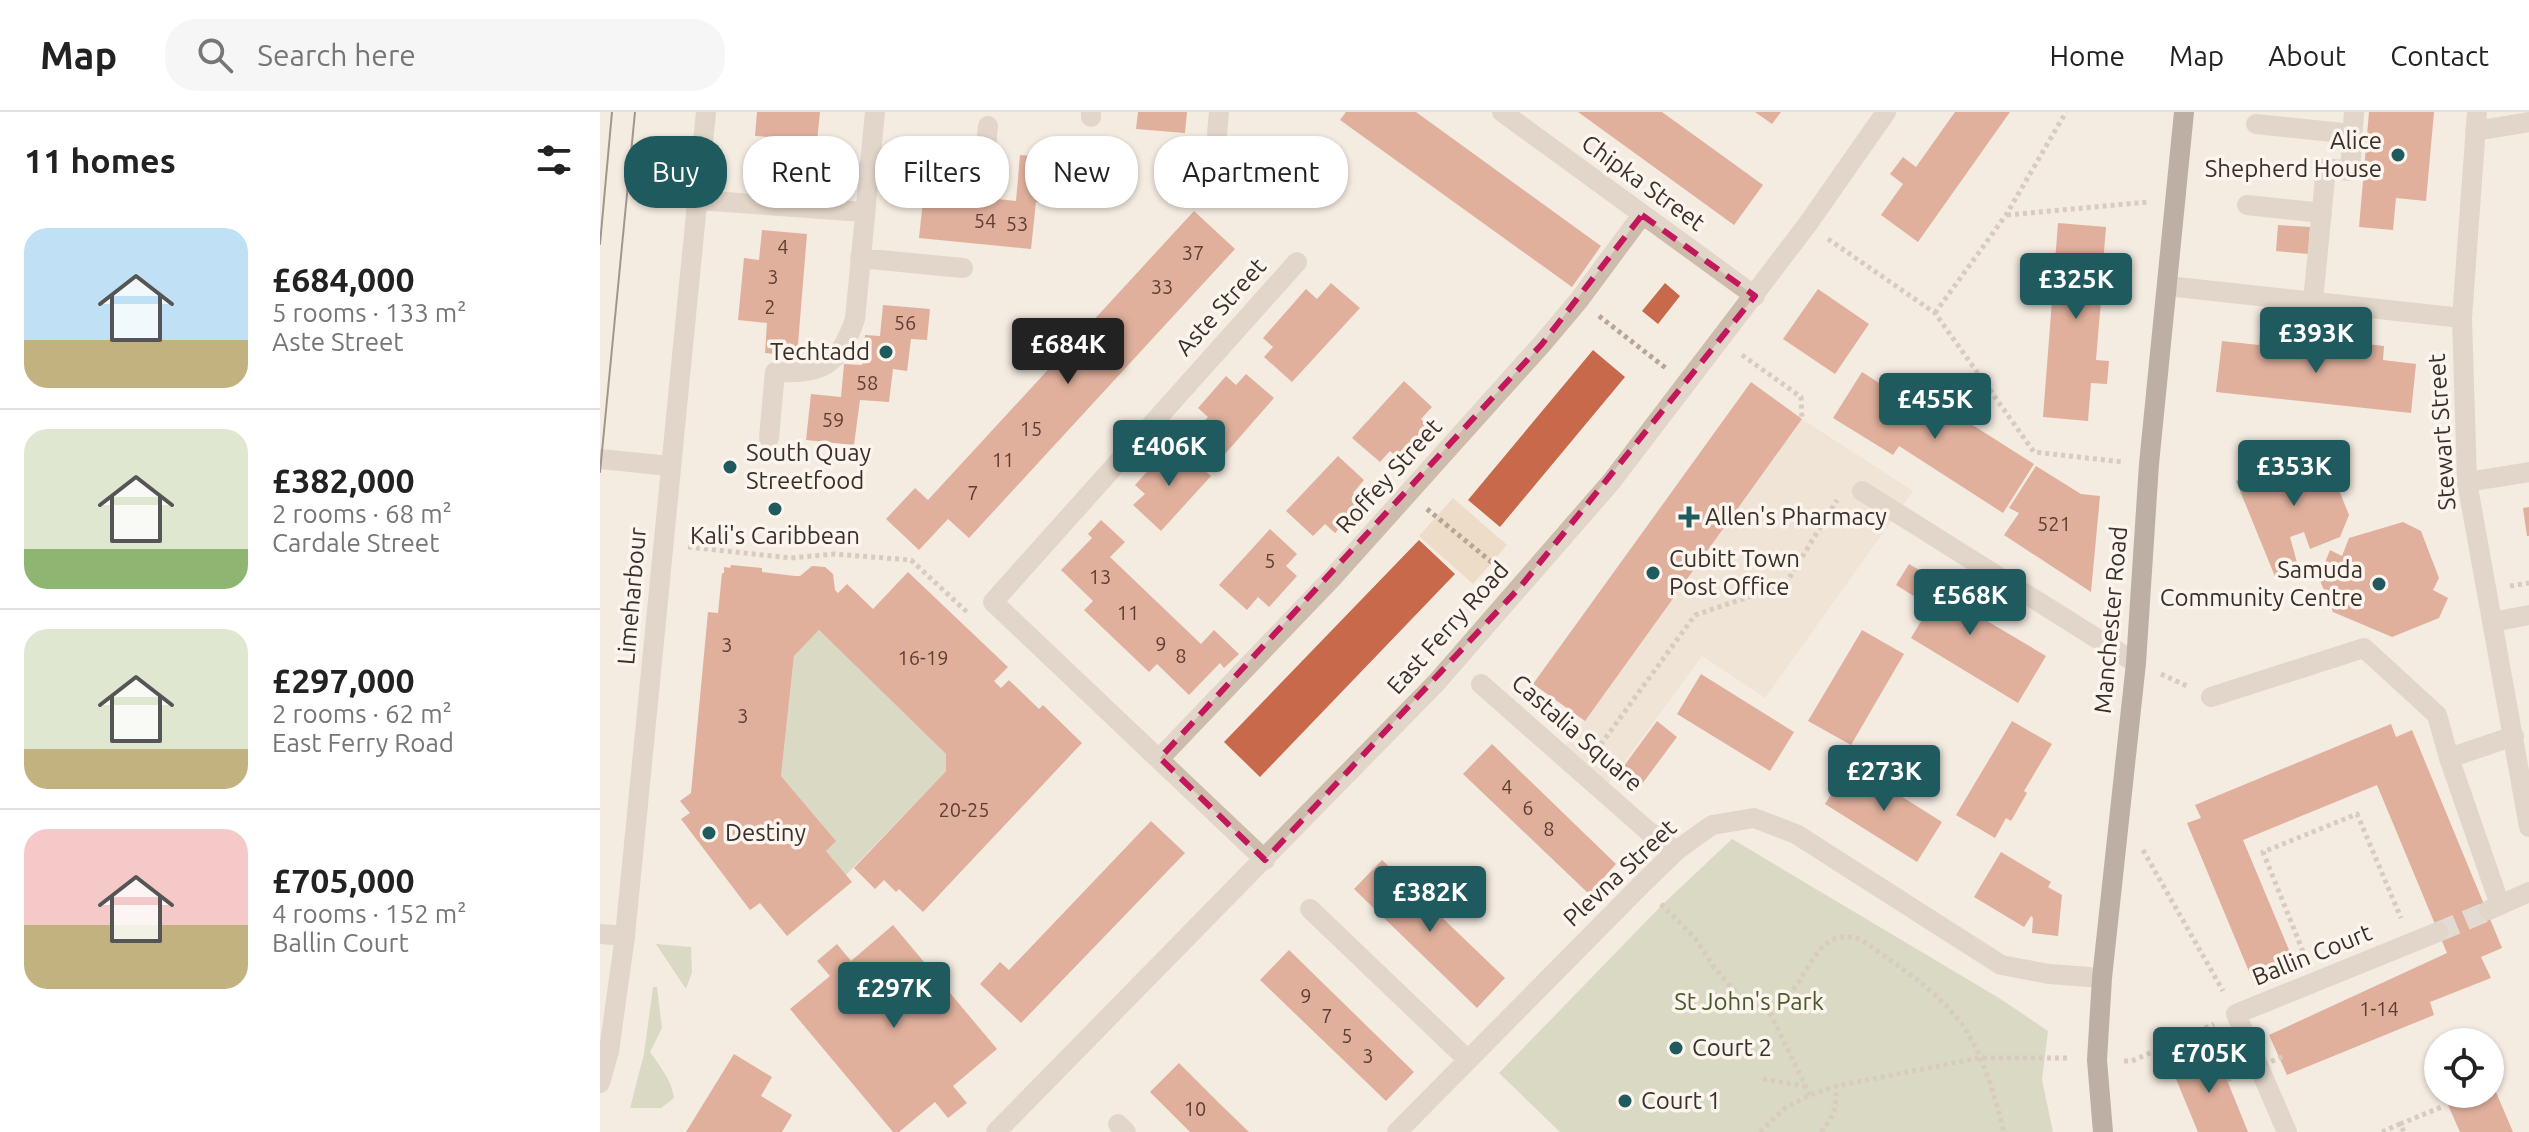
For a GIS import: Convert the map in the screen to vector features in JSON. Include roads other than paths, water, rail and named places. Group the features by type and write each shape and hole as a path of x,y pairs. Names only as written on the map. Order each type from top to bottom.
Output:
{"main road":[{"name":"Manchester Road","path":"2103,1132 2097,1060 2102,978 2136,663 2149,464 2184,112"}],"street":[{"name":"Limeharbour","path":"704,136 706,112"},
{"path":"769,438 775,372 799,373 819,369 847,342 855,319 875,112"},
{"path":"1217,134 1219,112"},
{"name":"Chipka Street","path":"1502,112 1755,296"},
{"name":"East Ferry Road","path":"996,1132 1436,683 1521,586 1611,482 1755,296 1886,112"},
{"path":"2313,301 2326,168 2350,171 2354,112"},
{"path":"2476,121 2529,122"},
{"name":"Stewart Street","path":"2476,121 2462,318 2467,482 2529,827"},
{"path":"2256,124 2352,134"},
{"path":"868,167 983,177 988,126"},
{"path":"727,202 864,212"},
{"path":"2247,205 2322,213"},
{"name":"Limeharbour","path":"600,1083 625,936 697,208"},
{"name":"Roffey Street","path":"1160,758 1408,494 1579,300 1642,215"},
{"path":"860,258 963,268"},
{"name":"Aste Street","path":"1160,758 993,602 1297,262"},
{"name":"Stewart Street","path":"2167,286 2462,318"},
{"path":"600,459 670,466"},
{"path":"2467,482 2529,472"},
{"path":"1862,491 2136,663"},
{"path":"2492,622 2529,615"},
{"path":"2211,697 2364,648 2437,715 2494,908 2529,892"},
{"name":"Castalia Square","path":"1481,684 1648,831 1676,851"},
{"path":"2449,758 2514,736"},
{"path":"1160,758 1265,860"},
{"name":"Plevna Street","path":"1397,1132 1640,886 1676,851 1712,825 1754,818 1796,834 2001,965 2049,974 2102,978"},
{"path":"1310,909 1468,1060"},
{"name":"Ballin Court","path":"2287,1132 2236,1014 2438,932"},
{"path":"600,934 625,936"}],"tunnel":[{"path":"2438,932 2488,911"}],"tram line":[{"path":"600,244 612,112"},
{"path":"600,472 635,112"}],"place":[{"name":"Alice Shepherd House","path":"2398,155"},
{"name":"Techtadd","path":"886,352"},
{"name":"South Quay Streetfood","path":"730,467"},
{"name":"Kali's Caribbean","path":"775,509"},
{"name":"Allen's Pharmacy","path":"1689,517"},
{"name":"Cubitt Town Post Office","path":"1653,573"},
{"name":"Samuda Community Centre","path":"2379,584"},
{"name":"Destiny","path":"709,833"},
{"name":"Court 2","path":"1676,1048"},
{"name":"Court 1","path":"1625,1101"}],"park label":[{"name":"St John's Park","path":"1749,1002"}]}
